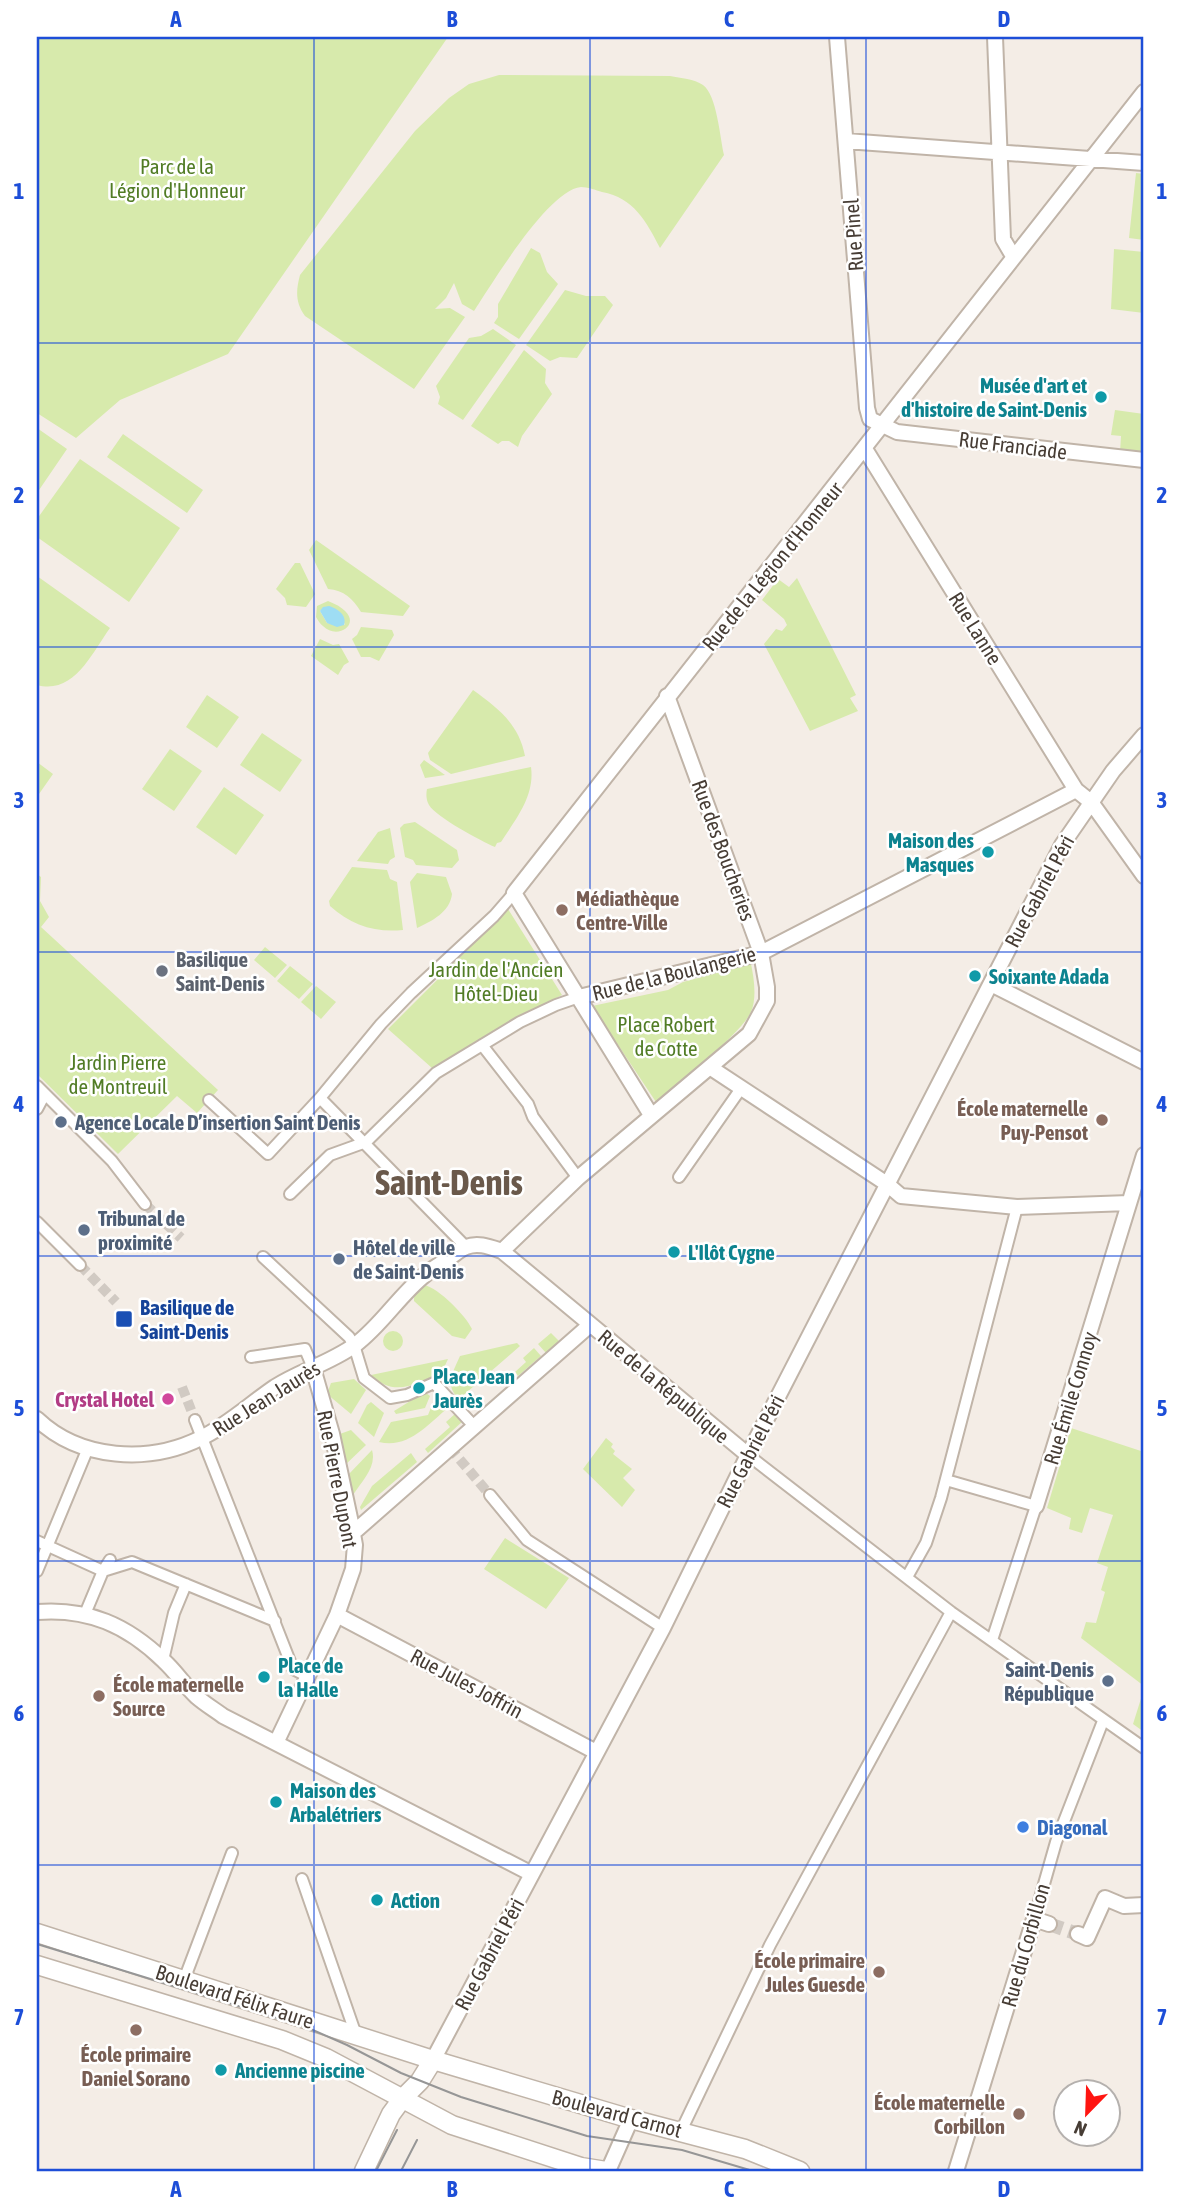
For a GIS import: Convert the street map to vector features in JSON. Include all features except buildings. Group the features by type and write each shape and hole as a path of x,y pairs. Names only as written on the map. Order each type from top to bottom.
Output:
{"street":[{"name":"Rue Pinel","path":"837,37 867,408 870,419 882,427"},
{"path":"995,37 1003,239 1013,256"},
{"name":"Rue de la Légion d'Honneur","path":"209,1100 268,1154 320,1098 381,1024 494,916 1144,92"},
{"path":"846,141 1144,163"},
{"name":"Rue Franciade","path":"882,427 897,432 1144,460"},
{"name":"Rue Lanne","path":"865,449 1076,790 1091,802 1144,876"},
{"name":"Rue des Boucheries","path":"502,1251 578,1178 749,1034 767,1001 761,953 667,696"},
{"name":"Rue Gabriel Péri","path":"364,2171 391,2114 401,2099 420,2081 433,2060 663,1628 748,1455 1062,845 1114,771 1144,735"},
{"name":"Rue de la Boulangerie","path":"366,1142 436,1073 520,1021 579,997 761,953 1076,790"},
{"path":"514,893 652,1115"},
{"path":"991,984 1144,1062"},
{"path":"482,1045 528,1104 533,1117 578,1178"},
{"path":"711,1068 887,1184 901,1196 1017,1208 1129,1203"},
{"path":"678,1177 742,1087"},
{"path":"37,1110 41,1090"},
{"path":"41,1090 112,1161 145,1204"},
{"path":"320,1098 466,1247 484,1245 502,1251"},
{"path":"290,1194 330,1155 366,1142"},
{"name":"Rue Émile Connoy","path":"992,1640 1065,1420 1144,1155"},
{"path":"907,1577 926,1543 946,1480 1017,1208"},
{"path":"37,1222 80,1265"},
{"name":"Rue Jean Jaurès","path":"37,1419 57,1435 107,1453 161,1452 202,1438 248,1409 275,1387 354,1345 381,1322 425,1275 466,1247"},
{"name":"Rue de la République","path":"502,1251 748,1455 951,1612 1144,1748"},
{"path":"263,1257 349,1337 364,1378 390,1398 407,1395 435,1383 474,1426"},
{"path":"353,1533 590,1325"},
{"path":"251,1357 304,1349 313,1368"},
{"name":"Rue Pierre Dupont","path":"276,1743 337,1615 353,1569 353,1533 332,1434 313,1368"},
{"path":"195,1420 293,1669 307,1676"},
{"path":"37,1571 42,1544 88,1448"},
{"path":"946,1480 1036,1506"},
{"path":"490,1495 527,1540 663,1628"},
{"path":"42,1544 103,1571 132,1562 275,1621"},
{"path":"85,1614 110,1560"},
{"path":"163,1660 174,1613 186,1584"},
{"path":"37,1612 85,1614 108,1621 137,1638 163,1660 198,1698 223,1716 532,1874"},
{"path":"681,2131 770,1945 951,1612"},
{"name":"Rue Jules Joffrin","path":"337,1615 596,1752"},
{"name":"Rue du Corbillon","path":"956,2171 1056,1842 1103,1721"},
{"path":"184,1979 232,1853"},
{"path":"302,1879 356,2035"},
{"path":"1078,1934 1087,1938 1105,1898 1138,1909"},
{"path":"1034,1919 1049,1924"},
{"name":"Boulevard Félix Faure","path":"37,1933 433,2060"},
{"name":"Boulevard Félix Faure","path":"37,1965 282,2040 326,2058 401,2099"},
{"name":"Boulevard Carnot","path":"433,2060 631,2119 745,2149 800,2171"},
{"path":"401,2099 452,2125 581,2167 607,2171 631,2119"}],"green space":[{"name":"Parc de la Légion d'Honneur","path":"37,37 448,37 228,354 120,400 76,438 37,413"},
{"path":"499,75 670,76 696,81 708,90 712,98 724,155 660,248 638,212 623,199 583,187 568,192 537,220 474,311 462,304 454,283 446,298 435,309 450,308 465,317 414,389 305,316 297,296 300,275 415,131 449,98 469,84"},
{"path":"1136,173 1144,174 1144,240 1129,238"},
{"path":"531,248 540,253 547,272 558,284 519,339 494,323 498,317 498,304"},
{"path":"1114,249 1144,252 1144,313 1111,309"},
{"path":"565,290 586,296 605,296 613,305 577,358 560,357 550,361 526,345"},
{"path":"493,329 516,345 463,420 438,404 440,397 436,386 469,338 481,336"},
{"path":"524,350 546,369 545,383 552,394 522,436 518,447 509,441 498,444 471,426"},
{"path":"1115,410 1144,414 1144,457 1120,453 1121,436 1111,435"},
{"path":"37,428 67,449 37,493"},
{"path":"123,434 203,490 187,513 107,457"},
{"path":"80,459 180,528 129,602 37,537 37,519"},
{"path":"316,540 410,606 403,616 361,612 348,596 328,589 309,550"},
{"path":"295,563 300,563 315,594 306,607 287,605 285,598 276,589"},
{"path":"37,576 110,628 81,670 61,684 50,686 37,685"},
{"path":"797,578 856,695 850,698 858,711 810,731 764,644 776,629 782,631 787,625 784,619 762,600 778,579 789,587"},
{"path":"328,601 341,608 348,614 348,626 337,632 330,631 316,617 317,606","holes":["326,607 345,624 327,623 320,611"]},
{"path":"361,627 392,630 394,635 379,661 361,657 352,639"},
{"path":"320,639 333,645 339,644 349,662 338,675 311,656"},
{"path":"473,690 499,710 513,726 525,756 451,774 430,760 428,753"},
{"path":"207,695 239,717 217,748 186,727"},
{"path":"262,733 302,760 280,792 240,765"},
{"path":"170,749 202,771 174,811 142,789"},
{"path":"424,760 445,775 425,778 420,765"},
{"path":"37,762 53,774 39,794 37,793"},
{"path":"531,767 530,788 523,807 495,847 449,822 433,810 427,801 427,789"},
{"path":"224,787 264,815 236,855 196,827"},
{"path":"415,822 457,850 459,860 452,868 416,865 413,860 405,857 400,828 404,824"},
{"path":"390,828 395,857 388,864 357,861 378,832"},
{"path":"352,867 387,870 390,879 397,882 403,930 373,929 355,923 330,906 329,901"},
{"path":"417,873 446,877 452,894 444,911 417,928 410,882"},
{"name":"Jardin Pierre de Montreuil","path":"37,874 41,877 40,901 49,917 41,927 218,1090 197,1113 177,1096 118,1154 37,1074"},
{"name":"Jardin de l'Ancien Hôtel-Dieu","path":"508,909 562,995 432,1068 388,1029"},
{"path":"265,947 287,965 275,978 254,960"},
{"name":"Place Robert de Cotte","path":"751,964 754,1001 745,1021 708,1058 656,1102 592,1006 668,990 683,982"},
{"path":"290,966 313,984 299,999 277,981"},
{"path":"316,986 336,1002 321,1019 301,1002"},
{"path":"424,1285 444,1297 464,1317 472,1329 465,1339 452,1336 414,1301 416,1292"},
{"path":"393,1331 400,1334 403,1341 400,1348 393,1351 386,1348 383,1341 386,1334"},
{"path":"551,1333 559,1341 546,1353 538,1344"},
{"path":"517,1343 520,1346 459,1399 454,1394 451,1383 460,1356"},
{"path":"534,1348 541,1356 518,1376 515,1372 526,1362 523,1358"},
{"path":"448,1359 442,1372 405,1387 388,1386 371,1375"},
{"path":"354,1379 366,1390 351,1414 327,1394 331,1383"},
{"path":"425,1392 430,1396 425,1408 396,1414 394,1411"},
{"path":"436,1395 449,1407 426,1427 400,1442 379,1442 391,1422 428,1415"},
{"path":"371,1402 384,1413 374,1437 358,1423"},
{"path":"456,1413 463,1421 428,1453 425,1449 450,1427 446,1422"},
{"path":"1071,1428 1144,1452 1144,1686 1081,1638 1086,1622 1096,1623 1105,1592 1101,1590 1108,1567 1097,1563 1113,1515 1090,1508 1082,1533 1069,1529 1071,1518 1047,1508"},
{"path":"351,1430 366,1445 344,1466 337,1435"},
{"path":"606,1438 613,1444 613,1454 632,1469 623,1478 635,1490 622,1507 583,1469"},
{"path":"372,1450 371,1468 353,1495 348,1475"},
{"path":"411,1453 417,1462 361,1510 360,1507 372,1486"},
{"path":"505,1538 569,1578 546,1609 484,1569"},
{"path":"1144,1689 1144,1732 1133,1724"}],"water":[{"path":"329,606 341,613 344,625 337,627 327,623 320,611"}],"tunnel":[{"path":"145,1204 181,1238"},
{"path":"80,1265 116,1302"},
{"path":"182,1387 195,1420"},
{"path":"450,1448 490,1495"},
{"path":"1049,1924 1078,1934"}],"tram line":[{"path":"37,1944 306,2027 401,2073 461,2097 587,2136 682,2150 753,2171"},
{"path":"376,2171 397,2130"},
{"path":"401,2171 417,2140"}],"place":[{"name":"Musée d'art et d'histoire de Saint-Denis","path":"1101,397"},
{"name":"Maison des Masques","path":"988,852"},
{"name":"Médiathèque Centre-Ville","path":"562,910"},
{"name":"Basilique Saint-Denis","path":"162,971"},
{"name":"Soixante Adada","path":"975,976"},
{"name":"École maternelle Puy-Pensot","path":"1102,1120"},
{"name":"Agence Locale D’insertion Saint Denis","path":"61,1122"},
{"name":"Tribunal de proximité","path":"84,1230"},
{"name":"L'Ilôt Cygne","path":"674,1252"},
{"name":"Hôtel de ville de Saint-Denis","path":"339,1259"},
{"name":"Basilique de Saint-Denis","path":"124,1319"},
{"name":"Place Jean Jaurès","path":"419,1388"},
{"name":"Crystal Hotel","path":"168,1399"},
{"name":"Place de la Halle","path":"264,1677"},
{"name":"Saint-Denis République","path":"1108,1681"},
{"name":"École maternelle Source","path":"99,1696"},
{"name":"Maison des Arbalétriers","path":"276,1802"},
{"name":"Diagonal","path":"1023,1827"},
{"name":"Action","path":"377,1900"},
{"name":"École primaire Jules Guesde","path":"879,1972"},
{"name":"École primaire Daniel Sorano","path":"136,2030"},
{"name":"Ancienne piscine","path":"221,2070"},
{"name":"École maternelle Corbillon","path":"1019,2114"}],"district":[{"name":"Saint-Denis","path":"449,1182"}]}
